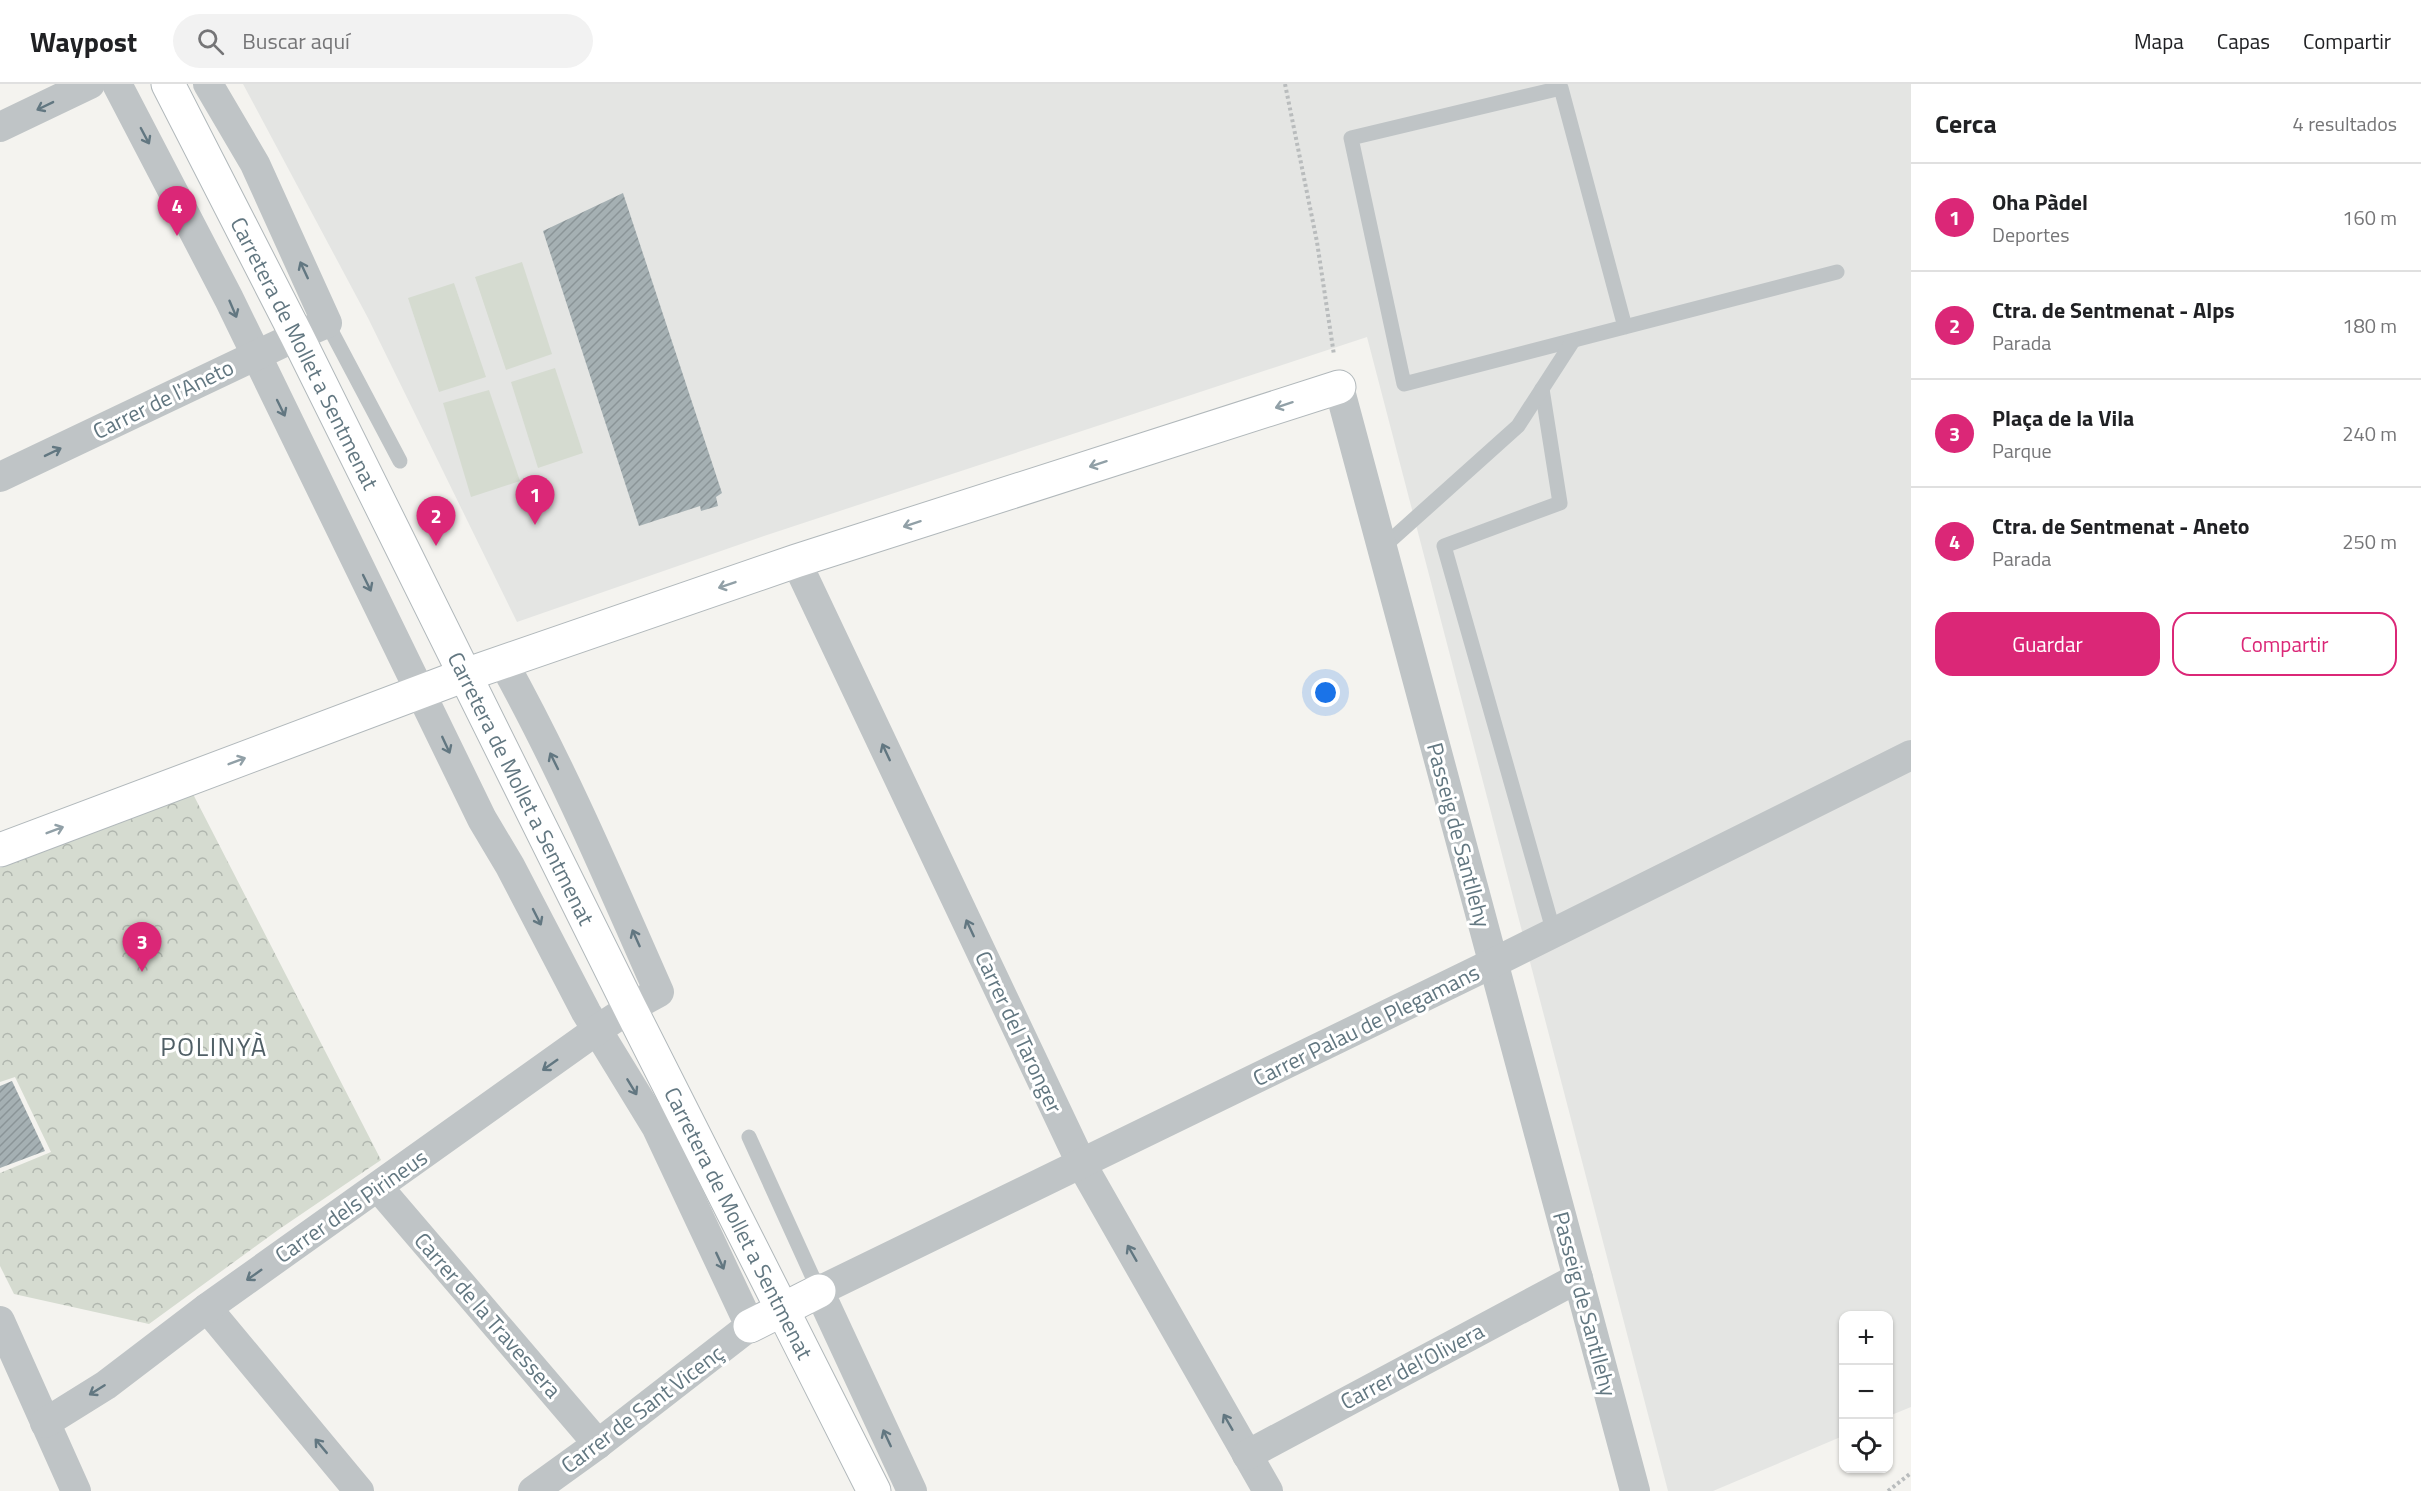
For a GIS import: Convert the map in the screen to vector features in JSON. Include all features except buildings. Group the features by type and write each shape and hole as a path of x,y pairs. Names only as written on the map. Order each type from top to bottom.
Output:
{"street":[{"path":"0,127 90,84"},
{"name":"Carretera de Mollet a Sentmenat","path":"117,84 178,198 482,819 510,866 597,1030 657,1128 750,1326"},
{"name":"Carretera de Mollet a Sentmenat","path":"168,84 297,336 630,1008 874,1491"},
{"name":"Carretera de Mollet a Sentmenat","path":"208,84 255,164 327,323"},
{"name":"Carrer de l'Aneto","path":"0,477 327,323"},
{"path":"0,850 465,675 796,561 1339,387"},
{"name":"Passeig de Santllehy","path":"1339,387 1635,1491"},
{"name":"Carrer del Taronger","path":"796,561 1082,1165 1268,1491"},
{"name":"Carretera de Mollet a Sentmenat","path":"503,662 526,702 596,850 659,992"},
{"name":"Carrer Palau de Plegamans","path":"819,1291 1082,1165 1911,755"},
{"name":"Carrer dels Pirineus","path":"45,1423 106,1385 207,1308 597,1030 659,992"},
{"name":"Carrer de la Travessera","path":"378,1187 598,1444"},
{"name":"Carrer del'Olivera","path":"1247,1455 1578,1278"},
{"path":"750,1326 819,1291"},
{"name":"Carretera de Mollet a Sentmenat","path":"819,1291 912,1491"},
{"path":"207,1308 359,1491"},
{"path":"0,1321 76,1491"},
{"name":"Carrer de Sant Vicenç","path":"533,1491 598,1444 750,1326"}],"lane":[{"path":"1625,327 1561,88 1351,138 1404,384 1573,341 1837,272"},
{"path":"327,323 400,461"},
{"path":"1382,548 1518,426 1573,341"},
{"path":"1542,389 1560,503 1444,546 1554,933"},
{"path":"749,1137 819,1291"}],"path":[{"path":"1285,84 1317,242 1339,387"},
{"path":"1888,1491 1911,1473"}],"shaded area":[{"path":"243,84 1911,84 1911,1407 1893,1414 1893,1311 1839,1311 1839,1438 1713,1491 1668,1491 1367,337 764,536 517,622 368,318"}],"green space":[{"path":"522,262 552,354 506,370 475,277"},
{"path":"454,283 486,377 439,392 408,298"},
{"path":"555,368 583,453 538,468 511,382"},
{"path":"489,390 520,481 471,497 443,403"},
{"path":"193,794 381,1160 278,1230 149,1324 14,1294 0,1266 0,1173 51,1152 15,1077 0,1082 0,868"}],"place":[{"name":"Ctra. de Sentmenat - Aneto","path":"177,236"},
{"name":"Oha Pàdel","path":"535,525"},
{"name":"Ctra. de Sentmenat - Alps","path":"436,546"},
{"name":"Plaça de la Vila","path":"142,972"}],"district":[{"name":"POLINYÀ","path":"214,1046"}]}
